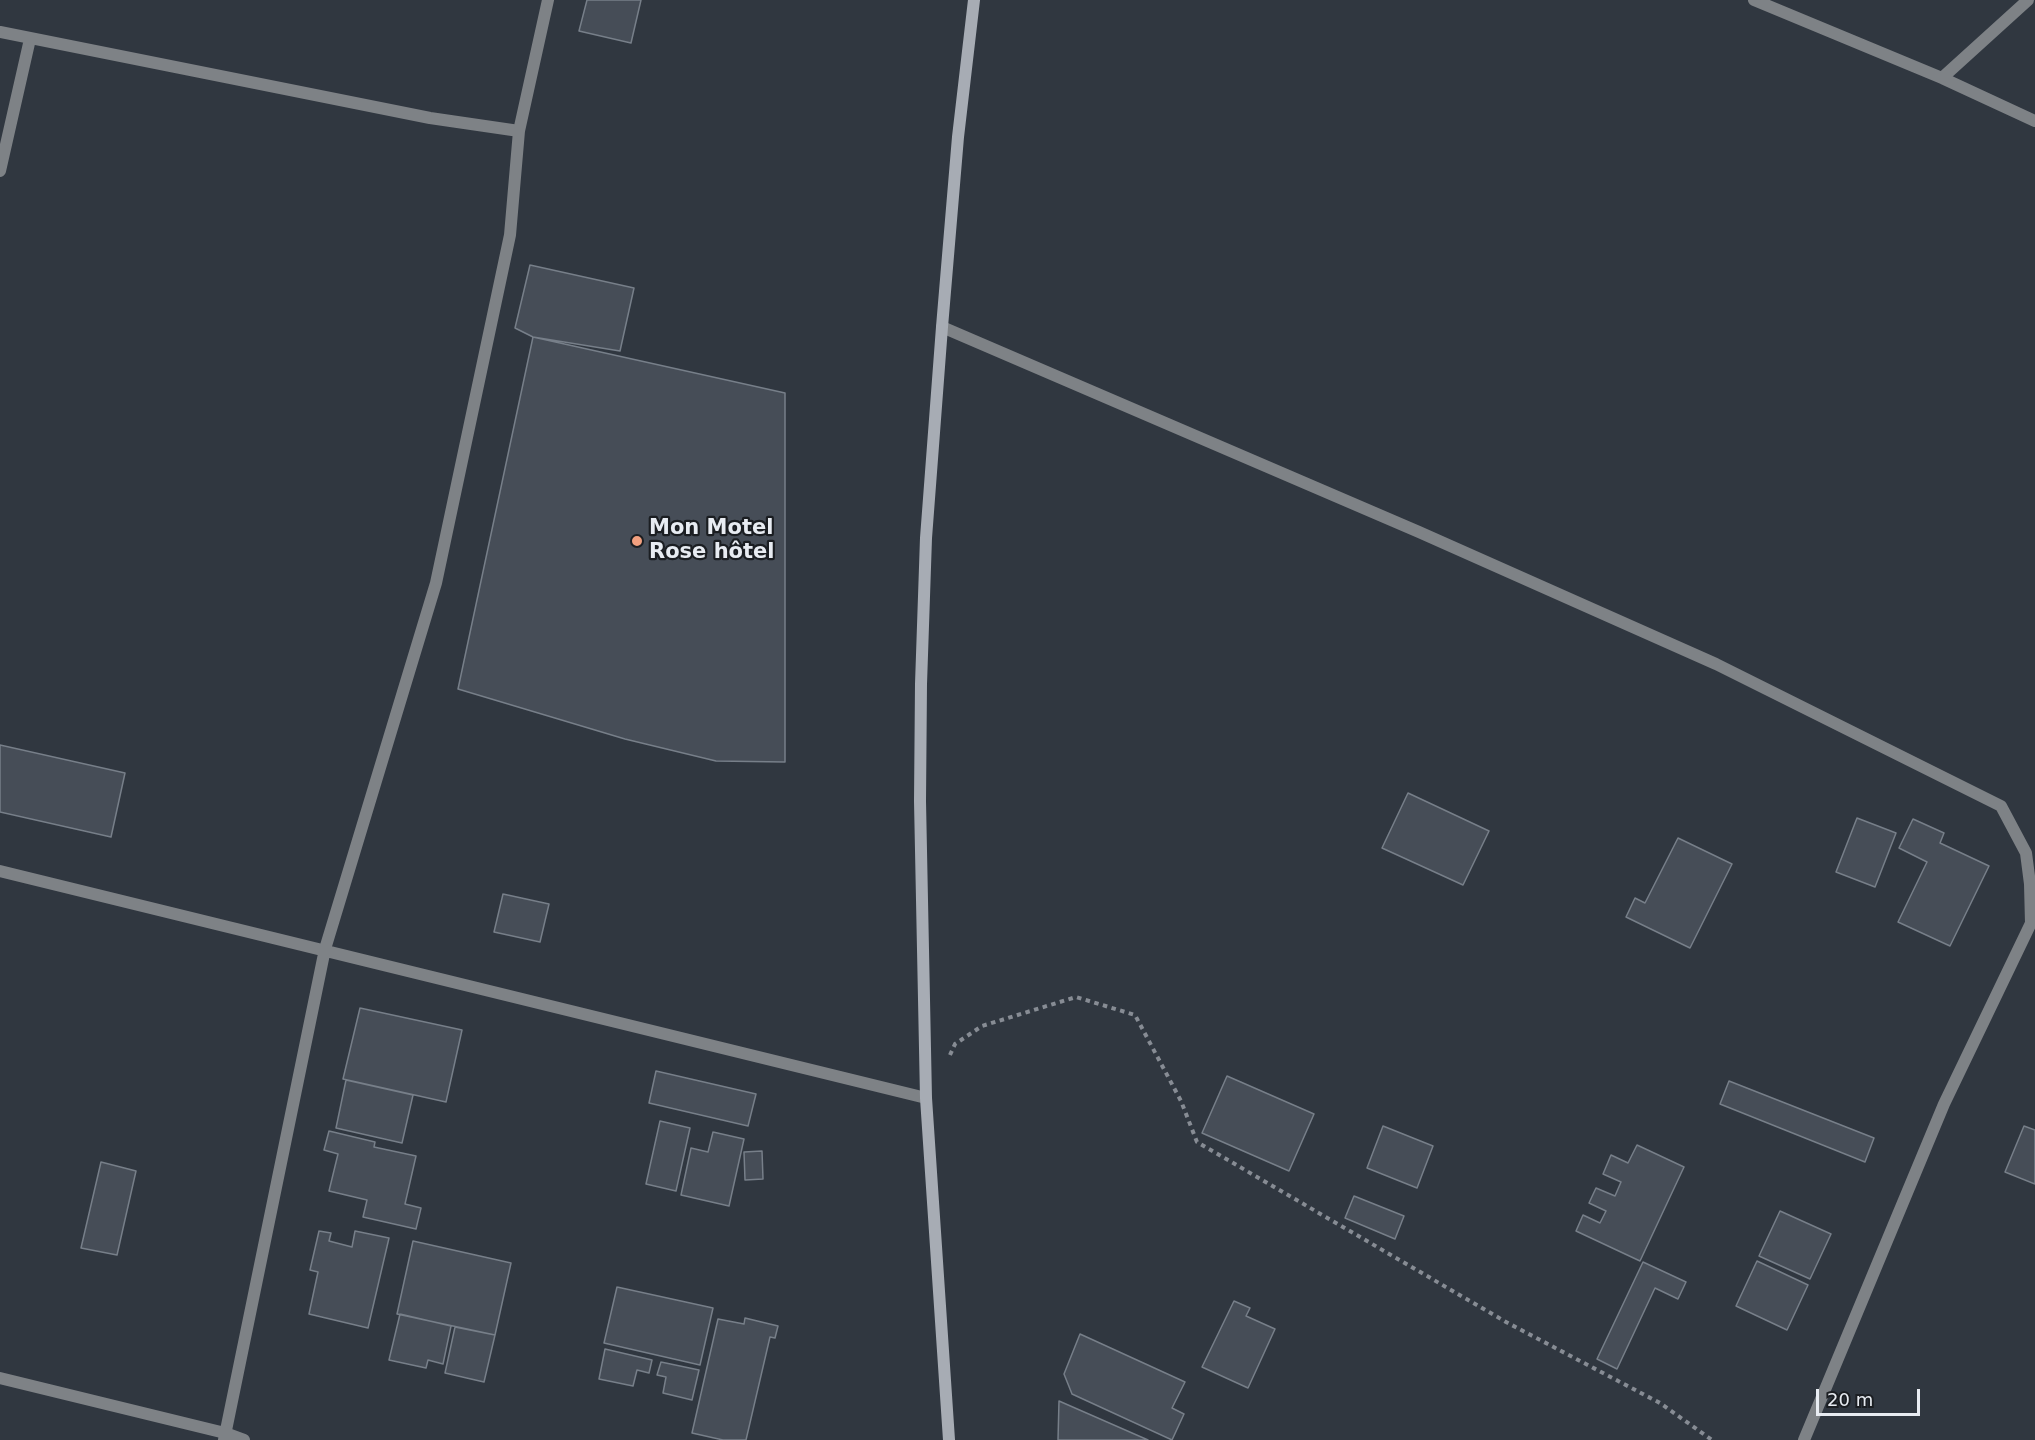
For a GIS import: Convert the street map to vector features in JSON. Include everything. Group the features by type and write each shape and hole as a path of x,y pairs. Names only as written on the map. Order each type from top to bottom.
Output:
{"main road":[{"path":"949,1440 926,1098 920,801 921,684 926,538 942,327 958,137 974,0"}],"street":[{"path":"225,1436 325,950 436,583 510,235 519,131 548,0"},
{"path":"1754,0 1942,78 2035,121"},
{"path":"1942,78 2028,0"},
{"path":"0,32 430,118 519,131"},
{"path":"0,171 30,39"},
{"path":"942,327 1419,532 1716,664 2001,806 2026,854 2033,923 1944,1104 1804,1440"},
{"path":"0,871 926,1098"},
{"path":"0,1378 244,1440"}],"path":[{"path":"946,1062 955,1044 982,1026 1076,997 1135,1016 1181,1101 1197,1142 1506,1322 1660,1403 1712,1440"}],"building":[{"path":"587,0 641,0 631,43 579,31"},
{"path":"530,265 634,288 620,351 533,337 515,328"},
{"name":"Mon Motel Rose hôtel","path":"533,337 785,393 785,762 716,761 625,739 458,689"},
{"path":"0,745 125,773 111,837 0,812"},
{"path":"1408,793 1489,831 1463,885 1382,848"},
{"path":"1857,818 1896,833 1875,887 1836,872"},
{"path":"1913,819 1944,833 1940,843 1989,866 1950,946 1898,922 1927,862 1899,848"},
{"path":"1678,838 1732,864 1690,948 1626,917 1635,898 1645,903"},
{"path":"503,894 549,904 540,942 494,932"},
{"path":"360,1008 462,1030 446,1102 343,1079"},
{"path":"656,1071 756,1094 748,1126 649,1103"},
{"path":"1227,1076 1314,1114 1289,1171 1202,1133"},
{"path":"346,1080 413,1095 402,1143 336,1128"},
{"path":"1729,1081 1874,1138 1865,1162 1720,1104"},
{"path":"660,1121 690,1128 676,1191 646,1184"},
{"path":"1383,1126 1433,1146 1417,1188 1367,1168"},
{"path":"2024,1126 2035,1130 2035,1184 2005,1172"},
{"path":"329,1131 375,1142 374,1147 416,1156 405,1204 421,1208 416,1229 363,1217 367,1200 329,1191 338,1154 324,1150"},
{"path":"713,1132 744,1139 729,1206 681,1195 691,1148 708,1152"},
{"path":"1637,1145 1684,1167 1640,1261 1576,1231 1583,1215 1600,1223 1606,1211 1589,1203 1596,1188 1615,1196 1621,1182 1603,1174 1611,1155 1628,1163"},
{"path":"762,1151 763,1179 745,1180 744,1152"},
{"path":"101,1162 136,1171 117,1255 81,1248"},
{"path":"1354,1196 1404,1216 1395,1239 1345,1218"},
{"path":"1780,1211 1831,1234 1810,1279 1759,1256"},
{"path":"319,1231 331,1233 329,1241 352,1247 355,1231 389,1238 368,1328 309,1314 318,1272 310,1270"},
{"path":"413,1241 511,1263 495,1335 397,1314"},
{"path":"1757,1261 1808,1285 1787,1330 1736,1306"},
{"path":"1643,1262 1686,1282 1678,1299 1655,1288 1617,1369 1597,1359"},
{"path":"617,1287 713,1308 700,1365 604,1343"},
{"path":"1234,1301 1250,1308 1246,1316 1275,1329 1248,1388 1202,1367"},
{"path":"400,1314 451,1326 443,1364 428,1360 426,1368 389,1360"},
{"path":"745,1318 778,1326 775,1338 770,1337 746,1440 723,1440 692,1433 718,1319 744,1324"},
{"path":"455,1327 495,1335 484,1382 445,1373"},
{"path":"1080,1334 1185,1382 1172,1408 1184,1414 1172,1440 1072,1394 1064,1374"},
{"path":"605,1349 652,1360 649,1373 637,1370 633,1386 599,1379"},
{"path":"661,1362 699,1370 692,1400 663,1393 666,1377 657,1375"},
{"path":"1059,1401 1148,1440 1058,1440"}],"place":[{"name":"Mon Motel Rose hôtel","path":"637,541"}]}
